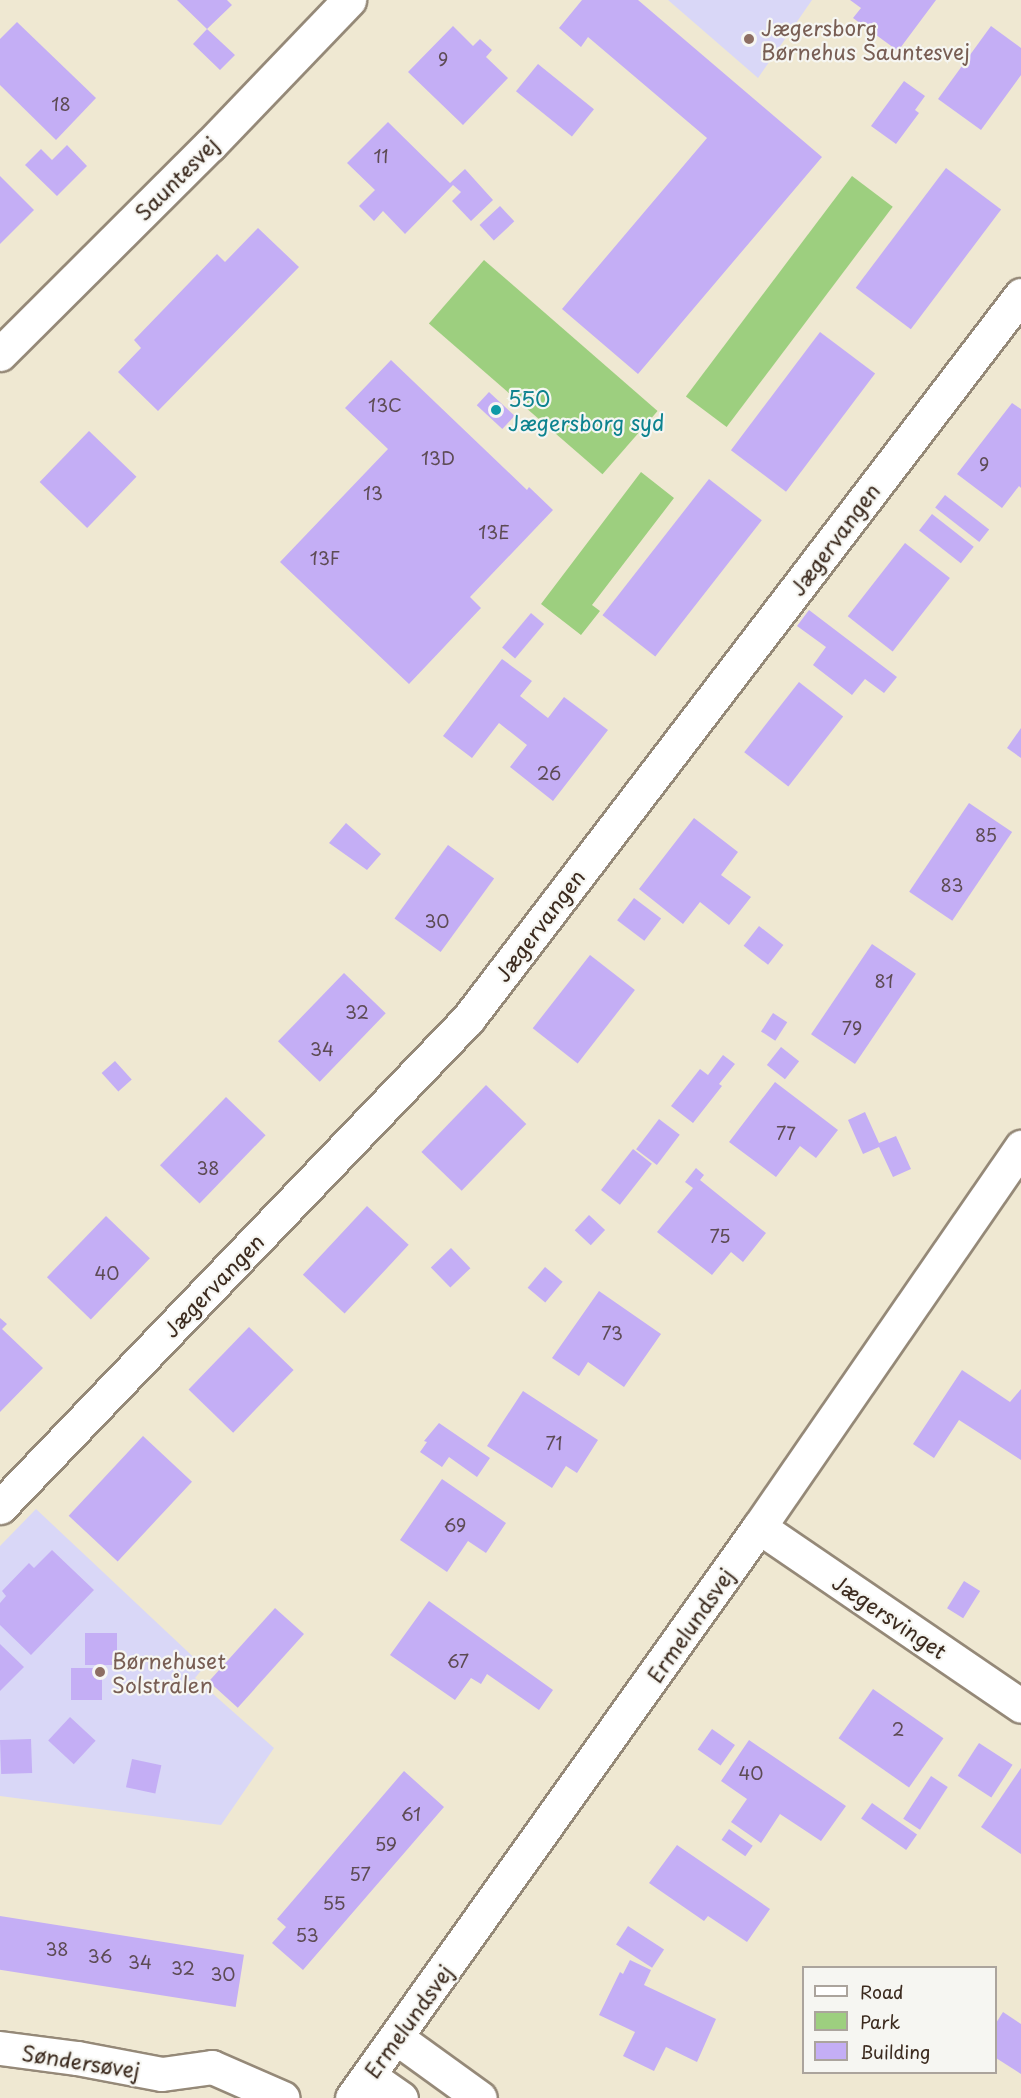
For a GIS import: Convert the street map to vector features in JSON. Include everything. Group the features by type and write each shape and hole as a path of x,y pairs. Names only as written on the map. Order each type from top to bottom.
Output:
{"street":[{"name":"Sauntesvej","path":"0,354 210,145 350,0"},
{"name":"Jægervangen","path":"0,1507 468,1019 1021,295"},
{"name":"Ermelundsvej","path":"360,2087 759,1527 1021,1147"},
{"name":"Jægersvinget","path":"759,1527 1021,1706"},
{"path":"397,2038 480,2098"},
{"name":"Søndersøvej","path":"0,2048 77,2058 172,2086 212,2067 283,2098"},
{"path":"360,2087 401,2098"}],"shaded area":[{"name":"Jægersborg Børnehus Sauntesvej","path":"668,0 812,0 758,78"},
{"name":"Børnehuset Solstrålen","path":"36,1509 204,1667 195,1678 274,1748 221,1825 0,1796 0,1546"}],"green space":[{"path":"852,176 893,207 727,427 686,396"},
{"path":"484,260 658,411 602,474 429,323"},
{"path":"641,472 674,498 592,605 600,611 581,635 541,604"}],"building":[{"path":"177,0 227,0 232,5 207,29"},
{"path":"582,0 638,0 822,157 638,374 562,309 707,138 588,37 581,47 559,28"},
{"path":"850,0 936,0 898,51 853,18 861,8"},
{"path":"17,22 96,98 56,140 0,85 0,39"},
{"path":"453,26 473,46 480,39 492,50 486,57 508,78 463,125 408,72"},
{"path":"991,26 1021,48 1021,75 981,130 938,99"},
{"path":"207,29 235,55 220,70 193,44"},
{"path":"538,64 594,109 572,137 516,91"},
{"path":"904,81 925,96 915,110 919,113 896,144 871,126"},
{"path":"388,122 450,183 465,169 493,200 471,221 452,201 461,192 453,185 405,234 383,211 374,221 359,206 375,190 347,163"},
{"path":"67,145 87,166 57,196 25,165 41,149 52,160"},
{"path":"946,168 1001,210 911,329 856,288"},
{"path":"0,176 34,210 0,244"},
{"path":"500,206 514,221 494,240 480,225"},
{"path":"258,228 299,267 158,411 118,372 141,348 134,340 217,254 225,262"},
{"path":"820,332 875,374 786,492 731,450"},
{"path":"391,360 527,490 529,487 553,510 470,597 481,608 409,684 280,562 388,449 345,408"},
{"name":"550 Jægersborg syd","path":"489,392 515,416 502,429 477,405"},
{"path":"1012,403 1021,409 1021,488 1019,486 1002,508 957,474"},
{"path":"89,431 136,477 87,528 40,482"},
{"path":"709,479 762,520 655,657 602,615"},
{"path":"945,495 989,529 979,542 935,508"},
{"path":"932,514 974,547 961,563 919,531"},
{"path":"905,543 950,578 893,651 848,616"},
{"path":"809,610 897,677 884,693 865,679 852,695 813,665 826,647 797,626"},
{"path":"531,613 544,624 515,658 502,647"},
{"path":"502,659 532,681 520,696 548,718 564,697 608,730 553,801 510,767 527,745 499,723 472,758 443,736"},
{"path":"799,682 843,716 788,787 744,752"},
{"path":"1021,728 1021,758 1007,748"},
{"path":"969,803 1012,832 952,921 909,892"},
{"path":"694,818 738,852 721,875 751,897 729,925 700,902 683,924 639,889"},
{"path":"346,823 381,854 367,870 329,843"},
{"path":"448,845 494,879 441,952 395,919"},
{"path":"634,898 661,918 644,941 617,920"},
{"path":"759,926 783,945 768,965 744,946"},
{"path":"872,944 916,974 855,1064 811,1034"},
{"path":"590,955 635,990 578,1063 533,1028"},
{"path":"344,973 386,1013 320,1082 278,1041"},
{"path":"773,1013 787,1022 775,1041 761,1031"},
{"path":"781,1047 799,1061 785,1079 767,1065"},
{"path":"723,1055 735,1064 719,1084 722,1086 693,1123 671,1106 700,1069 708,1075"},
{"path":"115,1061 132,1080 118,1092 102,1073"},
{"path":"775,1082 838,1130 816,1158 800,1146 776,1177 729,1142"},
{"path":"486,1085 526,1124 462,1191 421,1152"},
{"path":"226,1097 266,1135 200,1204 160,1165"},
{"path":"865,1112 879,1143 896,1136 911,1169 893,1177 879,1147 863,1154 848,1120"},
{"path":"659,1119 680,1135 657,1165 636,1149"},
{"path":"633,1149 652,1164 620,1205 601,1190"},
{"path":"696,1168 704,1175 700,1180 766,1233 743,1262 731,1252 712,1275 657,1232 693,1188 685,1182"},
{"path":"367,1206 409,1245 345,1314 303,1275"},
{"path":"589,1215 605,1230 591,1245 575,1230"},
{"path":"106,1216 150,1258 91,1320 47,1277"},
{"path":"451,1248 470,1268 450,1288 431,1267"},
{"path":"545,1267 563,1282 545,1302 528,1288"},
{"path":"599,1291 661,1334 624,1387 588,1362 579,1376 552,1358"},
{"path":"0,1318 7,1324 2,1329 43,1368 0,1412"},
{"path":"249,1327 294,1370 233,1433 189,1390"},
{"path":"962,1370 1010,1402 1021,1389 1021,1460 959,1420 934,1458 913,1444"},
{"path":"523,1391 598,1440 577,1473 566,1466 552,1488 487,1446"},
{"path":"439,1423 490,1458 477,1477 449,1457 442,1467 420,1452 427,1442 424,1441"},
{"path":"143,1436 192,1482 118,1561 69,1516"},
{"path":"442,1479 506,1523 486,1553 468,1541 447,1572 400,1540"},
{"path":"52,1550 94,1590 31,1655 0,1625 0,1603 6,1596 2,1591 29,1563 34,1568"},
{"path":"964,1581 980,1591 963,1618 947,1608"},
{"path":"429,1601 553,1690 539,1710 487,1674 481,1684 471,1678 455,1700 390,1655"},
{"path":"275,1608 304,1634 238,1708 209,1682"},
{"path":"85,1633 117,1633 117,1665 85,1665"},
{"path":"0,1644 24,1667 0,1691"},
{"path":"71,1668 102,1668 102,1700 71,1700"},
{"path":"873,1689 943,1738 909,1787 839,1738"},
{"path":"70,1717 96,1741 74,1764 48,1740"},
{"path":"712,1729 735,1745 721,1766 698,1749"},
{"path":"31,1739 32,1773 1,1774 0,1740"},
{"path":"749,1740 846,1806 821,1841 780,1814 761,1843 731,1822 747,1799 721,1781"},
{"path":"979,1743 1013,1765 991,1797 958,1776"},
{"path":"132,1759 161,1765 155,1794 126,1787"},
{"path":"1021,1768 1021,1854 981,1827"},
{"path":"404,1771 444,1807 303,1970 272,1943 286,1927 277,1919"},
{"path":"931,1776 948,1787 920,1830 903,1819"},
{"path":"872,1803 917,1835 906,1850 861,1819"},
{"path":"729,1829 753,1846 745,1856 722,1840"},
{"path":"677,1845 770,1909 747,1942 708,1916 704,1921 649,1883"},
{"path":"0,1916 244,1955 236,2007 0,1970"},
{"path":"628,1926 664,1949 652,1968 616,1944"},
{"path":"630,1960 651,1970 644,1985 716,2019 697,2062 666,2047 654,2071 623,2056 635,2032 599,2015 620,1972 623,1974"},
{"path":"1003,2012 1021,2024 1021,2074 997,2059 997,2021"}],"place":[{"name":"Jægersborg Børnehus Sauntesvej","path":"749,39"},
{"name":"550 Jægersborg syd","path":"496,410"},
{"name":"Børnehuset Solstrålen","path":"100,1672"}]}
